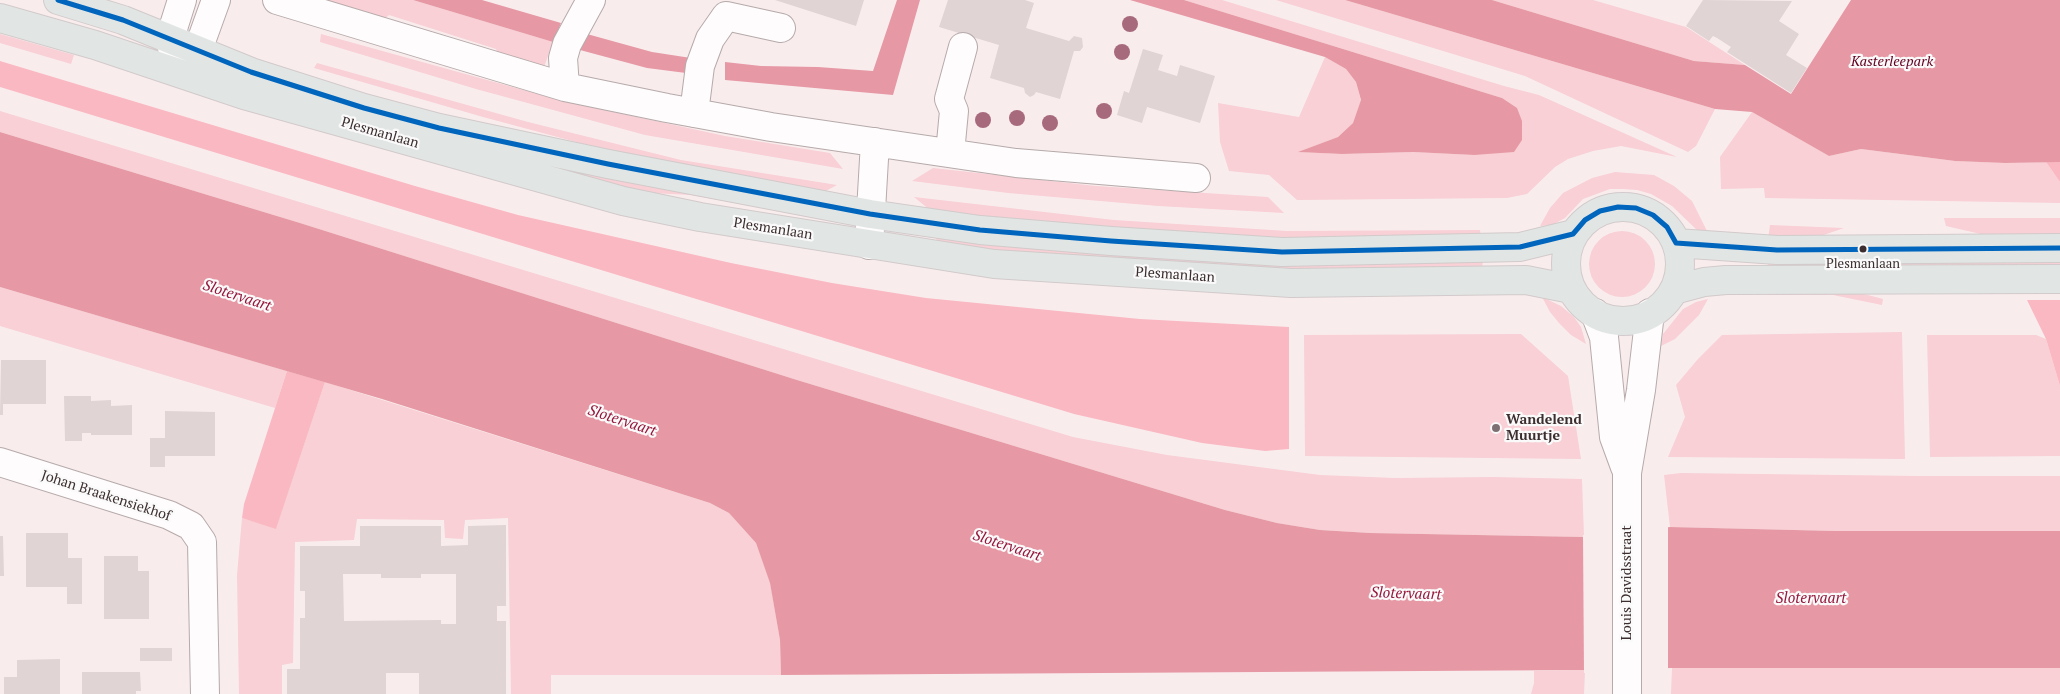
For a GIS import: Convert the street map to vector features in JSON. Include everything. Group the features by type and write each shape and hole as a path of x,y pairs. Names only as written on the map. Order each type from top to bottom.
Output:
{"main road":[{"name":"Plesmanlaan","path":"58,0 123,20 267,77 364,108 439,128 598,162 870,214 999,231 1111,241 1282,252 1520,247 1573,234"},
{"name":"Plesmanlaan","path":"0,18 178,72 244,95 623,201 700,217 994,264 1291,283 1526,280 1571,289"},
{"path":"1618,206 1636,208 1653,215 1667,227 1676,243 1680,266 1674,290 1662,305 1634,322 1604,318 1585,307 1571,289 1566,271 1566,252 1573,234 1585,220 1600,211 1618,206"},
{"path":"1676,243 1777,250 2060,248"},
{"path":"1674,290 1704,282 1726,280 2060,279"}],"street":[{"path":"178,72 170,38 182,0"},
{"path":"178,72 198,50 216,0"},
{"path":"277,0 565,87 694,113 1016,163 1196,178"},
{"path":"565,87 563,58 567,44 591,0"},
{"path":"694,113 700,66 710,39 726,16 781,28"},
{"path":"950,153 954,111 949,99 963,47"},
{"path":"869,245 875,142"},
{"name":"Louis Davidsstraat","path":"1595,313 1604,338 1614,437 1627,473"},
{"name":"Louis Davidsstraat","path":"1627,691 1627,473 1641,390 1650,313"},
{"name":"Johan Braakensiekhof","path":"0,462 169,515 191,526 202,542 205,694"}],"shaded area":[{"path":"315,0 413,0 553,42 544,67 498,54 496,49 389,15 380,23"},
{"path":"1184,0 1222,0 1539,95 1677,157 1621,146 1593,151 1568,159 1555,167 1527,194 1507,198 1297,200 1269,175 1229,171 1220,142 1218,103 1299,117 1325,57 1346,69 1356,82 1361,101 1353,123 1338,137 1299,152 1342,154 1413,152 1474,155 1502,98"},
{"path":"1276,0 1345,0 1715,109 1696,146 1688,152 1525,76"},
{"path":"1492,0 1593,0 1686,27 1745,65 1694,61"},
{"path":"0,34 74,55 71,64 0,43"},
{"path":"321,34 563,101 725,136 830,153 843,169 645,135 476,89 320,42"},
{"path":"0,61 415,186 518,215 731,263 832,283 926,298 1140,319 1289,327 1289,449 1265,451 1202,443 1074,414 0,87"},
{"path":"317,63 528,122 681,160 837,185 822,193 658,164 483,117 314,68"},
{"path":"0,111 1073,437 1167,455 1320,475 1395,478 1493,477 1582,479 1584,537 1370,533 1320,530 1277,523 1225,510 797,380 300,223 0,132"},
{"path":"1752,112 1829,156 1861,149 1955,161 2046,162 2060,182 2060,203 1765,198 1764,188 1721,189 1720,157"},
{"path":"503,153 824,219 691,195 632,192"},
{"path":"2046,162 2060,162 2060,182"},
{"path":"933,168 1096,186 1268,197 1284,213 1158,206 1008,193 912,181"},
{"path":"1615,172 1654,175 1674,186 1692,201 1708,233 1698,231 1672,206 1651,194 1623,189 1610,189 1583,199 1565,218 1552,225 1540,226 1550,208 1563,193 1592,178"},
{"path":"914,197 1114,220 1287,231 1480,230 1481,236 1299,241 1112,231 931,211"},
{"path":"1944,218 2060,218 2060,237 1998,238 1946,226"},
{"path":"1770,225 1844,228 1809,240 1768,239"},
{"path":"1622,231 1635,234 1645,241 1652,251 1655,264 1652,277 1645,287 1635,294 1622,297 1609,294 1599,287 1592,277 1589,264 1592,251 1599,241 1609,234"},
{"path":"936,235 1483,260 1482,269 1289,273 1010,255 937,245"},
{"path":"2060,256 2060,267 1768,268 1768,258"},
{"path":"0,287 287,371 275,408 0,326"},
{"path":"1768,288 1841,288 1883,299 1882,305 1833,295 1768,295"},
{"path":"1542,297 1561,306 1574,317 1581,327 1586,344 1571,335 1559,323 1550,312"},
{"path":"1708,299 1699,315 1675,339 1661,346 1663,334 1683,309 1696,302"},
{"path":"2027,300 2060,300 2060,386 2046,339"},
{"path":"1902,332 1905,459 1668,457 1685,417 1676,385 1722,335"},
{"path":"1521,334 1568,376 1581,459 1305,456 1304,335"},
{"path":"1927,335 2036,335 2046,339 2060,386 2060,456 1930,457"},
{"path":"287,371 325,382 276,529 242,518 244,504"},
{"path":"325,382 710,503 729,513 756,543 770,582 780,640 781,675 551,675 551,694 511,694 508,518 465,520 463,539 445,538 444,520 357,519 354,540 295,542 293,663 282,665 282,694 239,694 237,575 242,518 276,528"},
{"path":"1681,473 2060,476 2060,531 1835,531 1670,527 1664,475"},
{"path":"1672,668 2060,668 2060,694 1671,694"},
{"path":"1585,670 1584,694 1531,694 1534,683 1534,671"}],"water":[{"path":"413,0 482,0 561,23 553,42"},
{"path":"897,0 920,0 893,95 725,80 725,62 761,66 818,67 873,71"},
{"path":"1130,0 1184,0 1502,98 1517,108 1522,121 1522,140 1514,152 1474,155 1413,152 1342,154 1298,152 1338,137 1353,123 1361,100 1356,82 1346,69 1325,57"},
{"path":"1345,0 1492,0 1694,61 1745,65 1791,94 1851,0 2060,0 2060,162 2005,163 1955,161 1861,149 1829,156 1752,112 1715,109"},
{"path":"587,34 652,52 691,58 686,73 647,68 580,50"},
{"name":"Slotervaart","path":"0,132 300,223 797,380 1225,510 1277,523 1320,530 1370,533 1584,537 1670,527 1835,531 2060,531 2060,668 1672,668 781,675 780,640 770,583 756,543 729,513 710,503 382,399 0,287"}],"pier":[{"path":"1668,524 1668,670 1584,673 1583,535"}],"building":[{"path":"775,0 864,0 856,26"},
{"path":"948,0 1025,0 1034,3 1026,28 1069,41 1074,36 1082,38 1083,47 1080,51 1074,51 1060,99 1036,92 1030,97 1025,93 1024,88 990,78 999,45 939,27"},
{"path":"1703,0 1792,1 1779,21 1799,34 1786,55 1807,68 1791,93 1727,52 1731,47 1717,38 1713,36 1709,41 1686,26"},
{"path":"1143,49 1163,55 1158,70 1177,76 1180,65 1215,76 1200,123 1147,107 1142,123 1117,115 1124,91 1129,93"},
{"path":"1,360 46,360 46,404 3,404 3,415 0,415"},
{"path":"64,396 91,396 91,401 111,400 111,406 132,405 132,435 91,435 91,433 82,433 82,441 65,441"},
{"path":"165,411 215,412 215,456 165,456 165,467 150,467 150,438 165,438"},
{"path":"506,525 506,606 497,606 497,621 506,621 506,694 419,694 419,673 386,673 386,694 287,694 287,669 300,669 300,618 305,618 305,591 300,591 300,546 360,546 360,526 441,526 441,546 468,545 468,526","holes":["343,574 381,574 381,578 421,578 421,574 456,574 456,624 441,624 441,620 344,621"]},
{"path":"26,533 68,533 68,558 82,558 82,604 67,604 67,587 26,587"},
{"path":"0,536 3,536 4,576 0,576"},
{"path":"104,556 138,556 138,571 149,571 149,619 104,619"},
{"path":"140,648 172,648 172,661 140,661"},
{"path":"60,659 60,694 4,694 4,677 17,677 17,660"},
{"path":"82,672 140,672 141,691 136,691 136,694 82,694"}],"transit line":[{"path":"58,0 123,20 251,72 364,108 439,128 608,164 870,214 980,230 1282,252 1520,247 1573,234 1585,220 1600,211 1618,207 1636,208 1653,215 1667,227 1676,243 1777,250 2060,248"}],"place":[{"name":"Plesmanlaan","path":"1863,249"},
{"name":"Wandelend Muurtje","path":"1496,428"}],"park label":[{"name":"Kasterleepark","path":"1892,62"}]}
